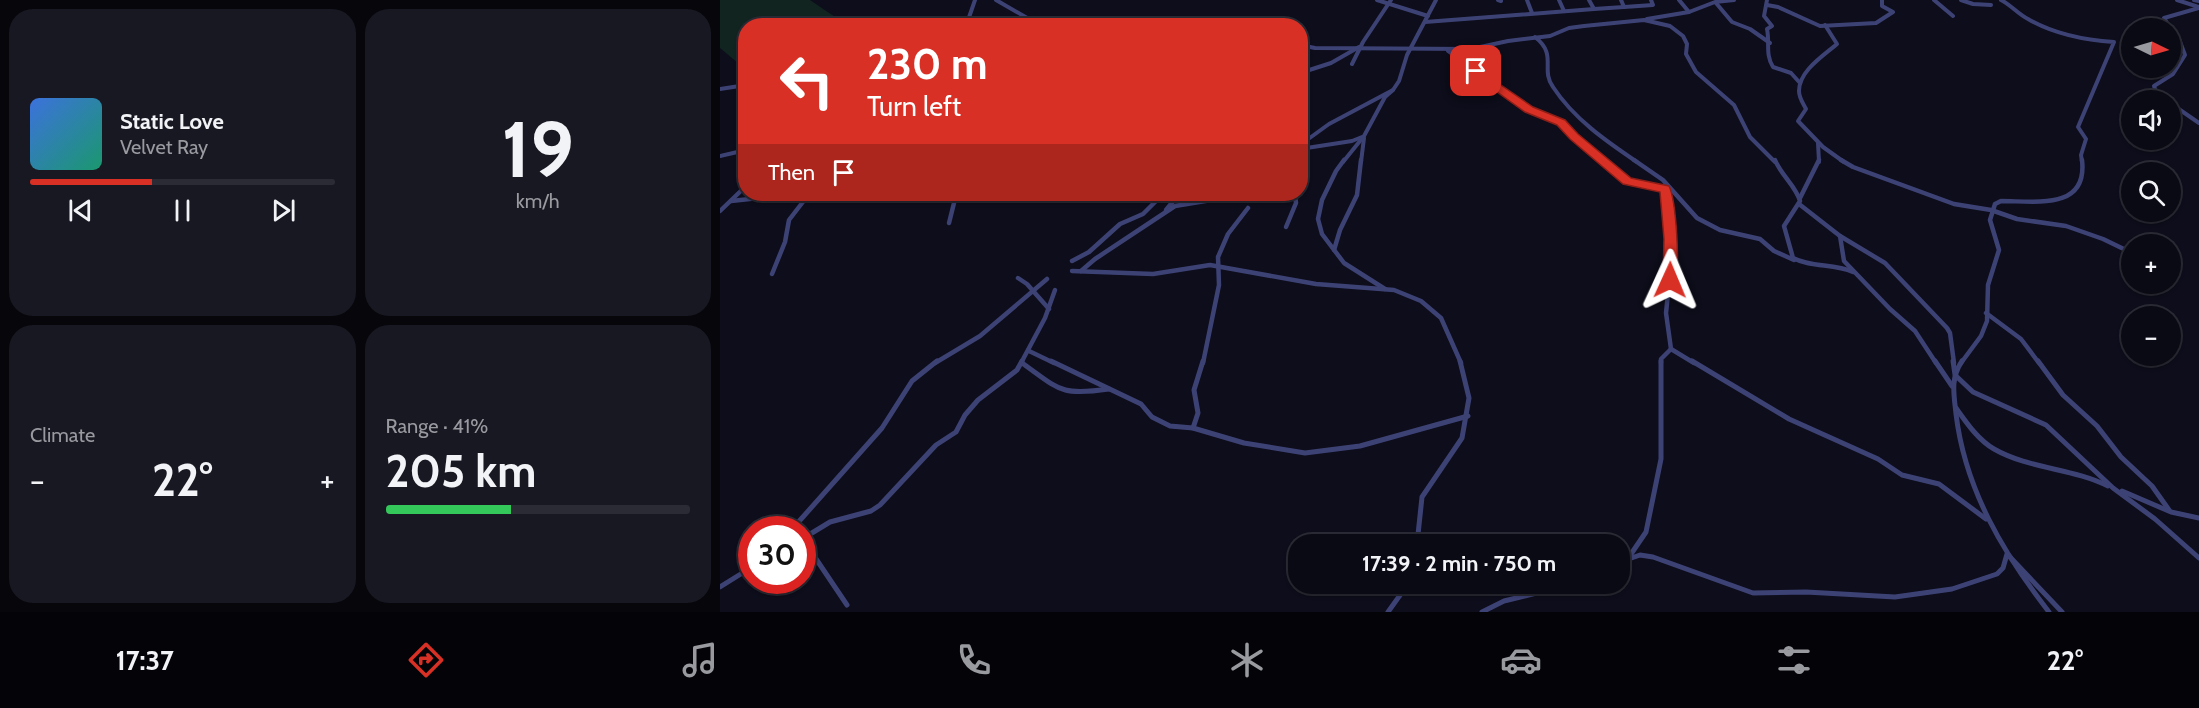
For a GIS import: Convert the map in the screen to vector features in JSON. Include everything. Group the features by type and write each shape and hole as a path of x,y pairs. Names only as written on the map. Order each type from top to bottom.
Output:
{"street":[{"path":"968,18 971,5 975,0"},
{"path":"996,0 1027,18"},
{"path":"1377,0 1390,1 1428,16"},
{"path":"1386,290 1356,272 1334,250 1322,234 1318,219 1322,200 1336,171 1364,135 1385,97 1399,81 1411,48 1436,0"},
{"path":"1527,0 1532,13"},
{"path":"1559,0 1564,11"},
{"path":"1589,0 1594,9"},
{"path":"1620,0 1624,7"},
{"path":"1679,0 1689,12"},
{"path":"1308,47 1471,49 1550,36 1569,28 1644,20 1689,12 1715,1 1734,0"},
{"path":"1767,0 1764,16 1772,26 1767,29 1770,43 1767,47 1772,66 1795,75 1800,83"},
{"path":"1767,5 1797,15 1814,25 1825,26 1876,23 1893,12 1882,6 1882,0"},
{"path":"1934,0 1942,4 1953,16"},
{"path":"1961,0 1972,4 1991,5"},
{"path":"1954,375 1986,324 1988,285 1999,251 1988,219 1991,210 2001,201 2061,200 2076,189 2083,171 2081,155 2086,139 2078,127 2114,42 2095,41 2058,32 2028,19 2001,0"},
{"path":"2177,0 2199,8"},
{"path":"2194,0 2199,1"},
{"path":"1352,64 1359,47 1390,1"},
{"path":"1715,1 1732,22 1750,29 1770,43"},
{"path":"1425,22 1624,7 1652,2 1663,16"},
{"path":"2164,18 2199,8"},
{"path":"1644,20 1670,26 1683,36 1688,44 1686,54 1696,72 1734,105 1750,136 1774,159 1799,201 1840,236 1885,263 1947,328 1954,375 1952,386 1957,430 1975,488 1988,521 2007,554 2049,612"},
{"path":"1825,26 1837,44 1822,56 1800,83 1799,96 1806,109 1798,121 1818,143 1853,167 1954,204 1991,210 2016,219 2066,226 2103,238 2121,247"},
{"path":"1534,37 1546,45 1551,56 1548,70 1552,86 1578,113 1583,123 1608,143 1664,180 1668,189 1670,274 1666,313 1671,349"},
{"path":"2181,44 2185,55 2181,61"},
{"path":"1308,70 1331,63 1359,47"},
{"path":"1445,49 1529,110 1561,123 1574,137 1628,182 1668,189 1684,200 1697,218 1712,227 1760,239 1774,251 1795,260 1808,264 1841,266 1853,272"},
{"path":"2155,90 2154,86 2167,78"},
{"path":"720,89 738,86"},
{"path":"1308,141 1329,124 1359,111 1393,90"},
{"path":"2181,111 2199,123"},
{"path":"1308,146 1352,141 1364,135"},
{"path":"1334,250 1340,230 1357,195 1364,135"},
{"path":"1795,260 1784,226 1819,163 1818,143"},
{"path":"720,156 738,152"},
{"path":"720,211 738,194"},
{"path":"731,201 738,200"},
{"path":"772,274 785,242 789,220 804,201"},
{"path":"949,223 954,201"},
{"path":"1072,261 1108,236 1111,230 1143,214 1156,201"},
{"path":"1083,270 1165,211 1173,201"},
{"path":"1165,211 1186,203 1200,201"},
{"path":"1286,227 1296,201"},
{"path":"1193,428 1198,413 1194,390 1202,368 1219,285 1218,267 1222,245 1248,208"},
{"path":"1840,236 1843,258 1853,272 1915,330 1952,386"},
{"path":"1082,256 1083,270"},
{"path":"1072,271 1153,274 1201,266 1218,267 1316,284 1408,294 1441,318 1455,346 1465,374 1469,398 1468,416 1462,438 1422,497 1418,534"},
{"path":"1018,278 1030,284 1033,291 1049,309"},
{"path":"805,516 882,428 912,381 931,365 980,336 1047,279"},
{"path":"816,530 830,522 871,511 880,505 936,445 956,432 965,415 978,400 1013,374 1023,363 1049,309 1055,290"},
{"path":"1986,313 2021,339 2063,395 2097,426 2121,457 2152,486 2171,512"},
{"path":"1671,349 1790,419 1878,459 1902,475 1939,484 1988,521"},
{"path":"1630,556 1648,527 1662,453 1661,359 1671,349"},
{"path":"1029,351 1141,404 1152,417 1170,426 1193,428 1244,442 1305,453 1360,446 1468,416"},
{"path":"1023,363 1043,380 1062,391 1082,393 1110,389"},
{"path":"1954,375 1973,392 2046,425 2113,488 2155,519 2199,558"},
{"path":"1955,405 1967,424 1992,448 2023,461 2088,476 2171,512 2199,518"},
{"path":"1630,558 1640,555 1653,557 1753,593 1806,592 1895,597 1952,589 1997,574 2003,568 2007,554"},
{"path":"2007,554 2024,568 2046,597 2062,612"},
{"path":"816,558 847,605"},
{"path":"720,587 738,576"},
{"path":"1388,612 1401,594"},
{"path":"1482,612 1499,601 1539,594"}],"green space":[{"path":"720,0 810,0 837,18 738,18 738,63 720,48"}],"route":[{"path":"1476,71 1529,110 1561,123 1574,137 1628,182 1665,189 1668,201 1670,280"}]}
